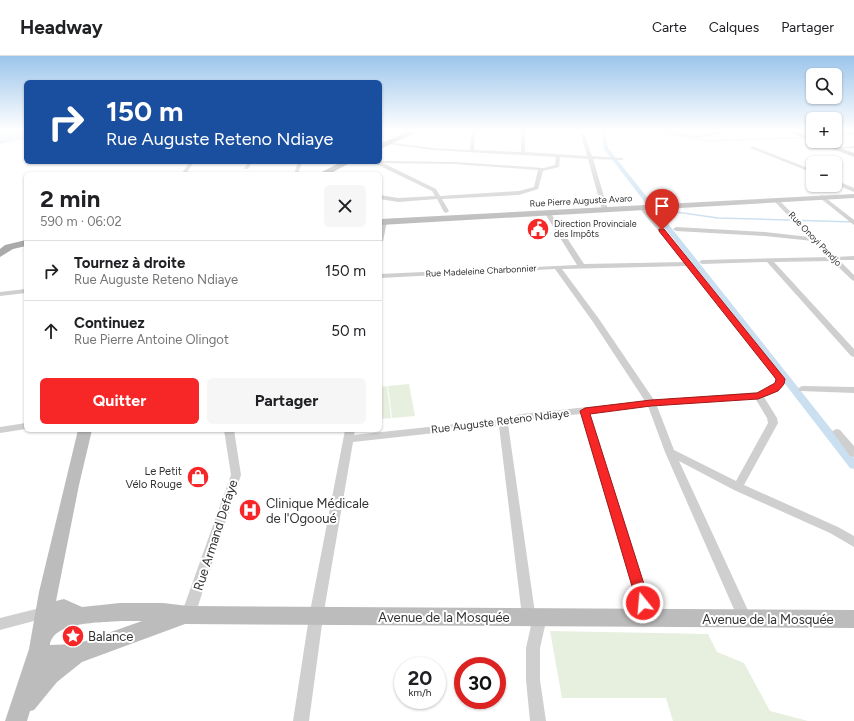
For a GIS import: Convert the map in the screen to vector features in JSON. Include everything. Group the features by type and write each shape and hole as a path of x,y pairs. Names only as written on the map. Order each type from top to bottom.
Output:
{"main road":[{"path":"326,172 344,164"},
{"path":"1,253 14,246 24,244"}],"street":[{"path":"382,162 454,163 543,170 557,166 557,161"},
{"path":"590,161 605,210"},
{"path":"786,161 806,169"},
{"path":"378,164 434,190 446,211"},
{"path":"382,197 398,200 527,191 536,188 543,170"},
{"path":"842,185 854,190"},
{"name":"Rue Pierre Auguste Avaro","path":"382,222 854,196"},
{"path":"822,197 852,222"},
{"name":"Rue Onoyi Pandjo","path":"776,200 854,279"},
{"path":"645,207 780,379 780,384 774,389 758,396 772,418 773,423 738,487"},
{"path":"547,212 582,267"},
{"path":"676,229 765,234 817,240"},
{"path":"702,262 854,258"},
{"path":"769,261 854,354"},
{"name":"Rue Madeleine Charbonnier","path":"382,276 557,267 690,264"},
{"path":"557,267 596,321 651,403 670,452 745,619"},
{"path":"0,294 24,291"},
{"path":"803,389 854,390"},
{"name":"Rue Auguste Reteno Ndiaye","path":"349,435 503,422 521,416 585,411 651,403 758,396"},
{"path":"585,411 648,618"},
{"path":"503,422 534,617 532,680 538,721"},
{"path":"0,430 24,426"},
{"path":"19,714 40,642 44,614 71,485 84,432"},
{"name":"Rue Armand Defaye","path":"186,615 236,475 229,432"},
{"path":"837,432 854,453"},
{"path":"301,721 316,616 349,435"},
{"path":"670,452 738,487 834,530 854,542"},
{"path":"0,624 64,608 79,616"},
{"name":"Avenue de la Mosquée","path":"40,642 48,628 59,620 79,616 120,612 163,612 186,615 854,619"},
{"path":"40,642 46,655 55,656 77,654 186,615"},
{"path":"19,714 45,680 77,654"}],"green space":[{"path":"409,384 415,416 392,418 388,386"},
{"path":"387,386 391,418 382,419 382,387"},
{"path":"550,631 708,634 717,652 744,663 770,711 808,721 673,721 666,698 562,698"}],"waterway":[{"path":"616,161 854,465"},
{"path":"655,212 669,211 718,218 854,222"}],"place":[{"name":"Direction Provinciale des Impôts","path":"538,229"},
{"name":"Le Petit Vélo Rouge","path":"198,477"},
{"name":"Clinique Médicale de l'Ogooué","path":"250,510"},
{"name":"Balance","path":"73,636"}],"route":[{"path":"643,603 585,411 651,403 758,396 767,393 780,384 780,379 662,230"}]}
